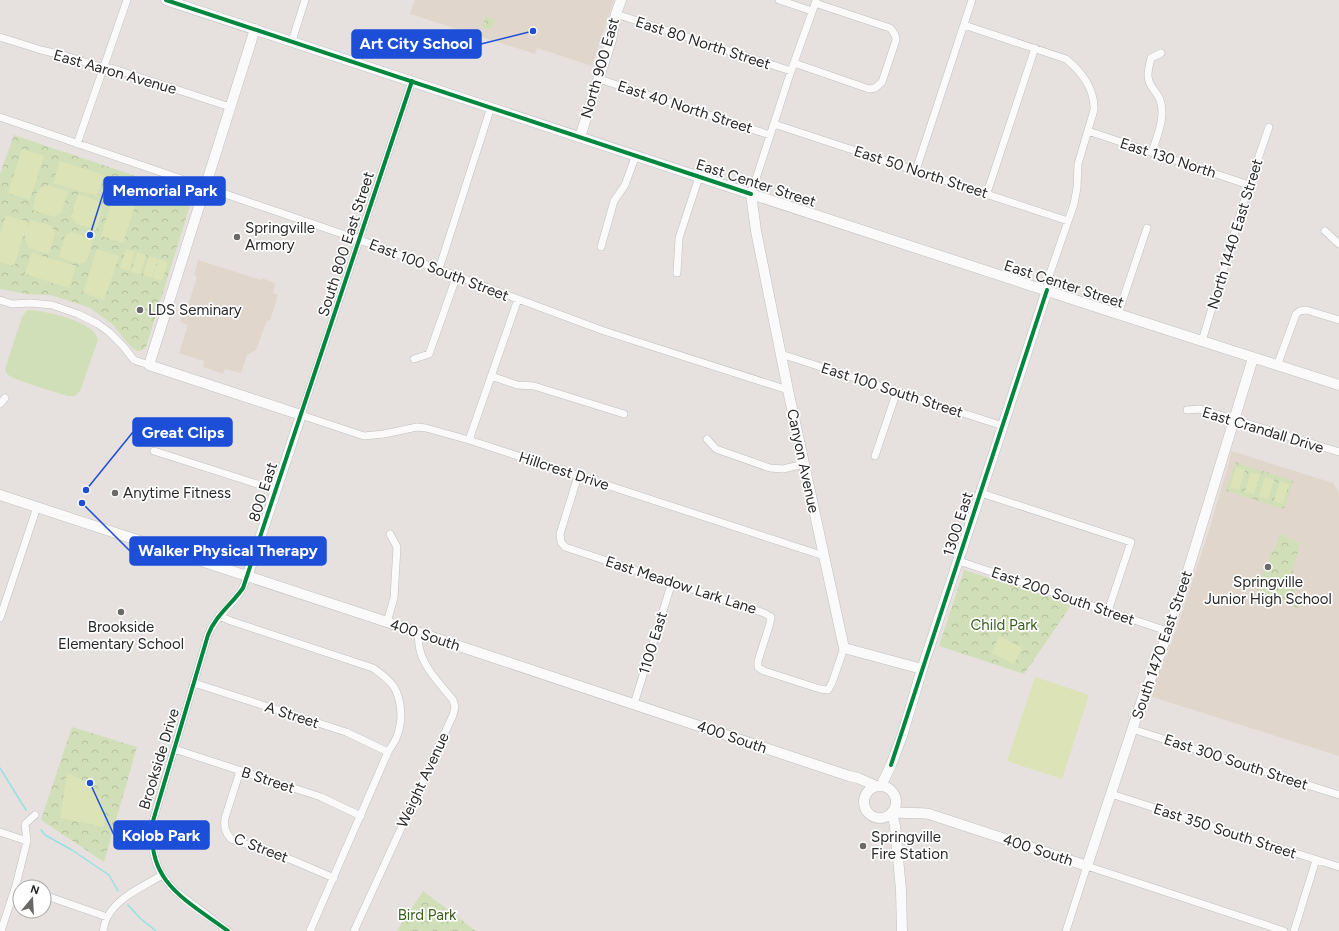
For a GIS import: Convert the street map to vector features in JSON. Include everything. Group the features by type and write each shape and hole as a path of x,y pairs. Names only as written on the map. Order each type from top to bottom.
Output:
{"street":[{"path":"77,144 127,0"},
{"name":"East Center Street","path":"166,0 412,80 751,194 1339,385"},
{"path":"292,41 305,0"},
{"name":"North 900 East","path":"580,136 599,79 621,0"},
{"path":"779,0 812,11"},
{"path":"916,170 972,0"},
{"path":"751,194 791,71 815,2 890,28 896,36 882,82 875,88 869,89 794,63"},
{"name":"East 80 North Street","path":"616,14 791,71"},
{"path":"964,25 1066,59 1077,67 1092,94 1094,104 1078,164 1077,188 1074,204 1048,279 1047,290"},
{"path":"149,365 187,248 230,107 256,30"},
{"name":"East Aaron Avenue","path":"0,37 104,68 111,68 230,107"},
{"path":"987,193 1035,48"},
{"path":"1152,152 1162,118 1162,109 1160,99 1150,85 1147,75 1151,58 1161,53"},
{"name":"East 40 North Street","path":"599,79 770,135"},
{"name":"South 800 East Street","path":"301,415 412,80"},
{"path":"439,269 491,107"},
{"name":"East 100 South Street","path":"0,117 360,240 604,331 788,390"},
{"name":"East 50 North Street","path":"774,124 987,193 1068,221"},
{"name":"North 1440 East Street","path":"1202,341 1249,185 1269,127"},
{"name":"East 130 North","path":"1088,131 1249,185"},
{"path":"601,247 614,201 625,185 636,155"},
{"path":"677,273 679,238 700,177"},
{"name":"Canyon Avenue","path":"751,194 756,231 788,390 844,648"},
{"path":"1118,314 1147,228"},
{"path":"1325,231 1339,244"},
{"path":"414,359 429,354 457,276"},
{"name":"1300 East","path":"896,797 891,784 892,765 922,669 959,561 1047,290"},
{"path":"469,440 518,299"},
{"path":"0,300 12,304 30,303 52,305 78,314 98,324 109,332 134,360 301,415"},
{"path":"1278,366 1296,314 1300,311 1306,310 1339,320"},
{"name":"East 100 South Street","path":"781,354 1003,426"},
{"name":"South 1470 East Street","path":"1068,930 1087,866 1142,697 1155,668 1203,524 1253,358"},
{"path":"491,376 517,385 534,386 624,414"},
{"path":"875,456 897,391"},
{"name":"East Crandall Drive","path":"1187,410 1200,409 1339,452"},
{"name":"Hillcrest Drive","path":"301,415 364,436 384,434 417,427 426,428 469,440 824,556"},
{"name":"800 East","path":"247,577 301,415"},
{"path":"707,439 716,449 770,468 783,469 804,464"},
{"path":"154,451 276,490"},
{"name":"East Meadow Lark Lane","path":"578,476 560,534 561,542 565,547 764,613 770,617 770,623 758,661 758,667 764,671 820,689 828,690 832,683 844,648"},
{"path":"981,493 1131,542 1108,611"},
{"name":"400 South","path":"0,495 858,778 878,786"},
{"path":"0,618 37,507"},
{"path":"387,622 394,598 397,547 390,534"},
{"name":"East 200 South Street","path":"959,561 1167,631"},
{"name":"Brookside Drive","path":"228,931 178,893 162,875 157,865 152,846 152,827 208,635 212,625 243,588 247,577"},
{"name":"1100 East","path":"634,704 672,582"},
{"path":"219,616 230,621 374,668 394,687 396,693 402,714 397,736 388,752 310,931"},
{"name":"Weight Avenue","path":"354,931 453,715 455,707 453,700 423,661 418,644 419,633"},
{"path":"844,648 922,669"},
{"name":"A Street","path":"194,683 346,732 388,752"},
{"name":"East 300 South Street","path":"1132,729 1339,795"},
{"name":"B Street","path":"174,750 321,797 361,816"},
{"name":"1300 East","path":"878,786 892,765"},
{"name":"C Street","path":"240,771 225,818 224,826 226,833 231,839 292,860 334,878"},
{"path":"849,776 861,789 865,800 865,805 869,812 887,825 895,834"},
{"path":"865,800 869,791 878,786 890,789 896,797 895,808 892,813 884,817 876,817"},
{"name":"East 350 South Street","path":"1111,794 1339,867"},
{"name":"400 South","path":"896,797 902,805 915,813"},
{"path":"892,813 901,890 902,931"},
{"name":"400 South","path":"892,813 929,814 1087,866"},
{"path":"895,834 902,820 915,813"},
{"path":"19,879 27,841 25,824 35,815"},
{"path":"0,832 27,841"},
{"path":"1294,931 1316,860"},
{"path":"1087,866 1284,931"},
{"path":"103,931 107,917 117,903 162,875"},
{"path":"52,898 107,917"},
{"path":"1,931 12,900"},
{"path":"0,907 8,910"}],"shaded area":[{"path":"415,0 614,0 592,66 537,48 535,54 410,14"},
{"path":"198,260 275,283 273,293 278,295 270,321 267,320 256,350 247,355 241,373 225,369 223,374 203,367 204,361 179,353 188,325 180,322 184,306 187,307 193,290 197,276 194,275"},
{"name":"Springville Junior High School","path":"1231,451 1333,483 1339,493 1339,756 1149,696 1163,660 1167,655 1184,607 1210,527"}],"green space":[{"path":"486,16 495,19 491,30 482,27"},
{"path":"14,135 189,194 192,199 146,347 141,351 137,351 132,348 112,324 90,308 50,295 27,294 0,289 0,174"},
{"path":"22,149 44,156 30,200 8,193"},
{"path":"60,161 104,175 97,196 53,183"},
{"path":"49,185 68,192 61,213 55,217 33,210 36,194 41,188"},
{"path":"115,192 137,199 123,243 101,236"},
{"path":"78,194 94,200 101,205 101,214 96,230 75,223 71,216"},
{"path":"6,215 28,222 26,231 31,220 52,226 55,233 49,254 29,248 25,239 25,231 14,266 0,262 0,234"},
{"path":"72,232 93,239 88,257 85,262 79,264 59,257 65,236"},
{"path":"97,249 119,256 104,300 83,293"},
{"path":"126,249 135,252 129,271 120,268"},
{"path":"137,252 146,255 140,274 131,272"},
{"path":"32,253 76,266 69,288 25,274"},
{"path":"149,256 158,259 152,278 143,275"},
{"path":"159,259 168,262 162,281 153,278"},
{"path":"26,311 47,312 68,318 88,327 95,333 98,340 80,391 75,396 68,396 18,380 6,373 5,369 22,317"},
{"path":"1235,462 1293,481 1284,509 1226,491"},
{"path":"1236,467 1245,470 1239,490 1230,487"},
{"path":"1251,472 1260,475 1254,494 1245,492"},
{"path":"1265,477 1274,480 1268,499 1259,496"},
{"path":"1280,481 1289,484 1283,504 1274,501"},
{"path":"1281,534 1300,543 1293,572 1293,586 1300,602 1297,608 1256,589"},
{"name":"Child Park","path":"964,570 1072,604 1024,674 939,646"},
{"path":"999,636 1022,648 1014,664 992,653"},
{"path":"1035,677 1089,695 1062,779 1007,761"},
{"path":"72,727 137,747 104,862 41,820"},
{"path":"67,774 77,777 85,782 97,793 103,808 104,827 60,818"},
{"name":"Bird Park","path":"423,891 476,931 397,931"}],"waterway":[{"path":"0,768 26,810"},
{"path":"41,830 45,835 72,850 109,875 118,891"},
{"path":"128,905 140,918 156,931"}],"cycle path":[{"path":"166,0 751,194"},
{"path":"228,931 184,899 162,874 155,860 152,842 153,821 208,635 219,616 243,588 412,81"},
{"path":"891,765 1047,290"}],"place":[{"name":"Art City School","path":"533,31"},
{"name":"Memorial Park","path":"90,235"},
{"name":"Springville Armory","path":"237,237"},
{"name":"LDS Seminary","path":"140,310"},
{"name":"Great Clips","path":"86,490"},
{"name":"Anytime Fitness","path":"115,493"},
{"name":"Walker Physical Therapy","path":"82,503"},
{"name":"Springville Junior High School","path":"1268,567"},
{"name":"Brookside Elementary School","path":"121,612"},
{"name":"Kolob Park","path":"90,783"},
{"name":"Springville Fire Station","path":"863,846"}]}
